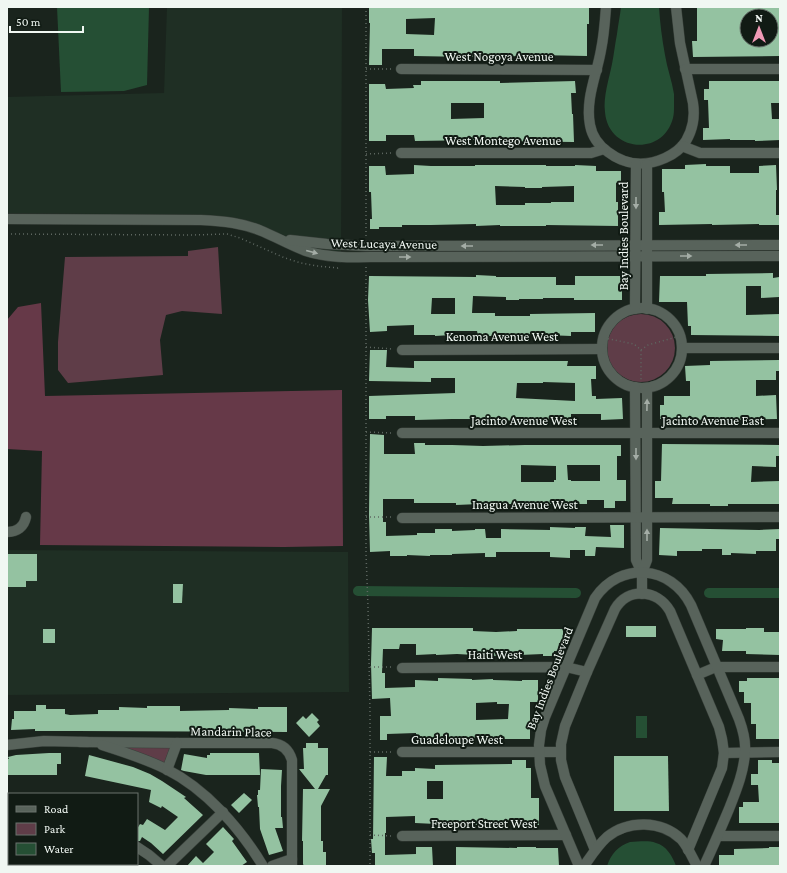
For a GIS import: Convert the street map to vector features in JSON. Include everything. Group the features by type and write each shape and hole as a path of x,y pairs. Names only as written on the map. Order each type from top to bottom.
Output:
{"street":[{"name":"Bay Indies Boulevard","path":"606,7 602,50 590,97 590,128 598,144 604,149 615,157 636,164 653,163 675,153 682,146 690,132 694,120 693,103 680,43 676,7"},
{"name":"West Nogoya Avenue","path":"401,69 597,70"},
{"path":"685,69 780,69"},
{"path":"682,146 700,153 780,153"},
{"name":"West Montego Avenue","path":"401,153 591,153 604,149"},
{"name":"Bay Indies Boulevard","path":"635,309 636,164"},
{"name":"Bay Indies Boulevard","path":"647,164 647,309"},
{"name":"West Lucaya Avenue","path":"7,219 225,221 243,224 254,228 306,251 322,255 353,257 780,256"},
{"path":"276,237 315,244 353,246 780,245"},
{"path":"545,245 545,257"},
{"path":"719,245 719,256"},
{"path":"353,246 353,257"},
{"path":"450,246 450,257"},
{"name":"Bay Indies Boulevard","path":"635,309 647,309 665,315 672,322 678,330 682,348 680,360 676,370 668,379 658,385 641,388 626,385 612,374 606,366 602,349 608,328 615,319 624,313 635,309"},
{"path":"682,348 780,348"},
{"name":"Kenoma Avenue West","path":"402,350 602,349"},
{"path":"641,388 636,433 635,517 636,560 642,573"},
{"path":"641,388 646,433 647,517 647,560 642,573 642,594"},
{"name":"Jacinto Avenue West","path":"402,433 646,433"},
{"name":"Jacinto Avenue East","path":"646,433 780,433"},
{"path":"7,532 14,532 21,528 26,517"},
{"name":"Inagua Avenue West","path":"402,518 780,517"},
{"name":"Bay Indies Boulevard","path":"579,866 545,786 540,765 540,738 543,724 593,603 608,584 619,577 631,573 656,574 675,584 684,593 691,605 741,726 745,743 742,772 718,836 704,866"},
{"path":"595,850 565,777 560,752 561,744 565,726 587,672 617,606 627,597 642,594 657,598 668,608 719,727 722,739 724,753 719,776 688,850"},
{"name":"Haiti West","path":"402,668 566,667 587,672"},
{"path":"697,675 716,667 780,667"},
{"path":"7,741 80,742 102,745 150,762 167,770 201,793 223,812 245,838 263,866"},
{"path":"7,746 44,741"},
{"name":"Mandarin Place","path":"80,742 272,743 280,745 287,750 292,763 292,863"},
{"path":"167,770 177,743"},
{"name":"Guadeloupe West","path":"402,752 560,752"},
{"path":"724,753 780,752"},
{"path":"167,866 223,812"},
{"path":"584,866 602,841 612,833 630,825 642,824 658,827 673,833 680,839 697,866"},
{"name":"Freeport Street West","path":"402,836 566,835"},
{"path":"718,836 780,836"},
{"path":"138,848 162,866"},
{"path":"272,866 292,863"}],"path":[{"path":"366,7 366,240"},
{"path":"366,69 401,69"},
{"path":"366,154 401,153"},
{"path":"7,234 227,234 301,263 338,268 346,265"},
{"path":"366,262 366,552 370,667 370,866"},
{"path":"641,350 648,345 680,336"},
{"path":"604,338 634,344 641,350 641,388"},
{"path":"366,348 402,350"},
{"path":"366,432 402,433"},
{"path":"366,517 402,518"},
{"path":"370,667 402,668"},
{"path":"370,752 402,752"},
{"path":"370,835 402,836"}],"shaded area":[{"path":"167,7 342,7 341,263 320,259 213,215 7,213 7,97 164,93"},
{"path":"41,303 45,396 342,390 343,546 40,545 42,451 7,449 7,320 18,307"},
{"path":"7,550 348,552 349,692 7,695"}],"green space":[{"path":"218,247 222,314 182,311 166,315 160,340 163,375 68,383 58,370 58,342 65,257 188,256 188,251"},
{"path":"634,314 648,314 660,319 670,329 675,341 675,355 670,367 660,377 648,382 634,382 622,377 612,367 607,355 607,341 612,329 622,319"},
{"path":"125,746 170,747 171,749 165,762 163,763 125,748"}],"water":[{"path":"57,7 149,7 147,85 124,91 61,92"},
{"path":"621,7 659,7 664,49 674,94 674,114 667,131 659,139 648,144 636,145 625,142 615,135 608,125 605,112 606,94"},
{"path":"636,716 647,716 647,738 636,738"},
{"path":"643,841 660,844 669,852 676,866 607,866 616,851 630,842"}],"building":[{"path":"369,7 589,7 589,24 587,24 587,56 414,56 414,49 382,49 382,65 369,65","holes":["435,18 434,35 406,34 406,19"]},
{"path":"697,7 780,7 780,56 693,57 692,41 697,41"},
{"path":"421,81 500,81 500,83 575,81 576,93 571,93 574,142 480,140 415,141 414,135 386,135 386,141 369,141 369,84 385,84 386,89 414,88 413,85 421,85","holes":["451,103 484,103 484,118 451,119"]},
{"path":"709,81 780,81 780,103 771,103 772,119 780,119 780,140 703,140 703,128 709,128 708,100 704,100 704,89 709,89"},
{"path":"706,164 706,166 730,166 730,173 759,173 759,166 776,165 776,215 780,215 780,225 659,225 659,212 665,212 664,192 662,192 662,169 685,169 685,165"},
{"path":"414,165 575,165 596,166 596,171 621,171 621,183 616,183 618,226 476,226 476,224 402,225 402,227 379,227 379,229 370,229 370,219 372,219 371,192 369,192 369,166 385,166 386,175 414,174","holes":["495,186 542,188 574,186 574,202 496,205"]},
{"path":"773,273 773,278 779,277 779,297 761,298 761,286 746,286 746,315 780,314 780,336 691,335 691,326 688,326 687,302 659,302 660,276 706,276 706,274"},
{"path":"476,275 496,277 556,277 556,285 575,285 575,276 622,276 622,300 574,300 574,298 543,298 506,300 506,297 473,296 472,313 495,313 495,316 530,316 530,314 595,313 595,332 571,332 571,336 522,334 522,337 478,336 477,331 451,331 451,335 414,335 414,325 387,326 387,331 370,332 368,300 369,276 476,277","holes":["432,298 455,298 455,314 431,314"]},
{"path":"370,350 387,350 386,367 414,368 414,361 568,361 567,366 596,366 596,379 591,379 592,396 596,396 596,399 622,398 623,419 601,420 601,414 571,414 571,420 546,419 546,421 476,419 415,420 415,416 386,416 386,419 369,419 369,396 455,393 455,378 431,378 431,382 369,381","holes":["517,383 575,383 575,401 516,398"]},
{"path":"780,360 780,371 776,371 776,380 756,380 756,396 776,395 777,419 660,419 660,405 664,405 664,396 690,396 690,381 686,381 685,366 710,365 710,361"},
{"path":"370,434 384,435 384,454 415,454 414,443 425,443 425,445 483,446 621,445 621,456 617,456 617,480 626,480 626,501 615,501 615,508 604,508 604,500 587,500 587,504 503,503 456,505 456,503 414,503 414,499 383,499 383,522 386,522 386,536 435,533 435,529 452,529 452,531 485,529 486,538 501,538 501,529 550,530 550,527 586,527 585,536 611,537 610,525 624,525 624,548 596,547 595,556 585,556 585,550 570,550 570,558 550,557 550,552 496,552 496,557 485,557 485,553 430,556 390,556 390,551 370,552","holes":["521,465 556,466 556,480 554,480 554,482 521,482","567,465 600,465 600,481 568,480"]},
{"path":"662,444 780,445 780,456 776,456 776,467 752,466 751,482 780,481 780,504 728,504 728,506 710,506 710,504 672,504 673,498 655,498 655,481 661,481"},
{"path":"660,528 780,529 780,539 776,539 776,551 756,551 756,554 731,553 731,555 722,555 722,549 702,549 702,551 677,551 677,556 659,555"},
{"path":"7,554 37,554 37,581 26,581 26,587 7,587"},
{"path":"173,584 183,584 182,603 173,603"},
{"path":"626,626 656,626 656,637 626,637"},
{"path":"372,628 473,628 473,631 496,632 517,631 517,629 563,629 563,643 559,643 558,651 554,651 554,656 543,656 543,654 493,656 457,654 416,655 416,644 400,644 399,649 383,649 382,673 385,673 385,688 415,687 415,680 438,681 438,678 522,681 538,680 538,702 530,702 530,739 431,738 431,741 416,742 416,733 387,734 387,740 380,740 380,716 391,716 390,698 372,699","holes":["497,702 497,704 509,704 508,719 476,720 476,703"]},
{"path":"764,628 764,632 780,632 780,655 746,654 746,651 722,651 723,640 716,639 716,629"},
{"path":"43,629 55,629 55,643 43,643"},
{"path":"747,678 780,678 780,739 756,739 756,724 751,724 751,703 744,703 744,692 739,692 739,681 747,681"},
{"path":"36,705 46,705 46,709 65,709 65,714 70,715 98,714 98,710 119,710 119,707 147,708 147,706 180,706 180,711 287,707 287,732 11,730 12,719 14,719 14,711 36,711"},
{"path":"312,713 319,720 317,722 320,726 309,737 296,723 303,716 306,719"},
{"path":"306,743 318,743 318,748 328,748 328,775 326,775 318,789 330,789 321,806 321,841 323,841 323,852 326,852 326,866 304,866 303,864 303,789 315,789 299,769 304,769 303,748 306,748"},
{"path":"61,753 61,764 57,764 57,775 7,775 8,757 16,755"},
{"path":"210,753 259,753 260,775 206,775 181,770 184,754 207,758 207,755 210,755"},
{"path":"89,755 133,767 150,774 186,797 184,798 203,815 163,854 142,837 140,841 138,841 138,827 140,824 143,825 147,819 165,830 178,817 162,806 161,808 149,802 151,790 85,776"},
{"path":"614,756 668,756 669,811 614,811"},
{"path":"374,757 387,757 386,776 402,776 402,771 415,771 415,768 435,769 435,765 512,764 512,760 526,760 526,768 531,768 531,798 539,798 539,825 523,825 523,821 493,821 493,825 436,825 415,823 415,816 386,817 385,855 416,854 416,847 432,847 433,866 375,866 375,853 372,853 371,839 373,839","holes":["427,781 443,781 443,799 427,799"]},
{"path":"758,760 772,760 772,763 780,763 780,823 739,823 739,807 743,807 743,802 759,802 758,785 751,785 751,774 758,774"},
{"path":"261,769 282,770 281,817 283,828 275,828 283,851 269,855 260,829 257,795 258,790 260,790"},
{"path":"244,793 252,800 239,813 231,805"},
{"path":"223,827 234,839 232,841 247,862 241,866 187,866 196,856 203,863 214,852 206,844"},
{"path":"456,847 558,848 559,866 456,866"},
{"path":"780,847 780,866 719,866 719,855 734,855 734,849"}],"waterway":[{"path":"358,591 576,593"},
{"path":"709,593 780,593"}]}
